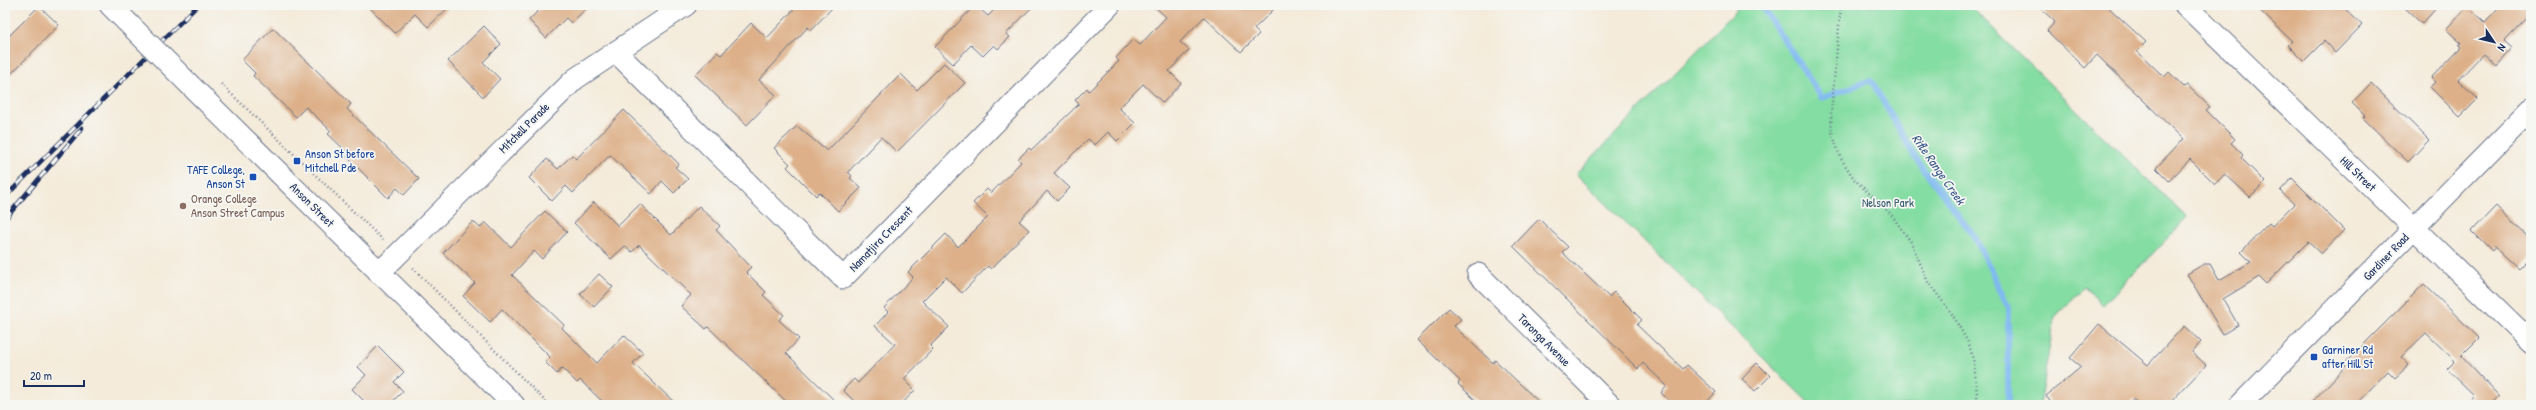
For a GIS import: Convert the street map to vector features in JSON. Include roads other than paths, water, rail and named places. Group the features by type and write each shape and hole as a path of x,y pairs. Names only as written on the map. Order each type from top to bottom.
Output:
{"street":[{"name":"Anson Street","path":"110,5 514,405"},
{"name":"Mitchell Parade","path":"379,273 575,79 686,5"},
{"name":"Namatjira Crescent","path":"616,52 843,278 1110,5"},
{"name":"Hill Street","path":"2185,5 2531,342"},
{"name":"Gardiner Road","path":"2240,405 2531,109"},
{"name":"Taronga Avenue","path":"1478,274 1610,405"}],"waterway":[{"name":"Rifle Range Creek","path":"1761,5 1822,98 1871,80 1915,157 1976,239 2008,307 2008,405"}],"railway":[{"path":"5,197 198,5"},
{"path":"5,219 82,128"}],"place":[{"name":"Anson St before Mitchell Pde","path":"297,161"},
{"name":"TAFE College, Anson St","path":"253,177"},
{"name":"Orange College Anson Street Campus","path":"183,206"},
{"name":"Garniner Rd after Hill St","path":"2314,357"}],"park label":[{"name":"Nelson Park","path":"1888,203"}]}
